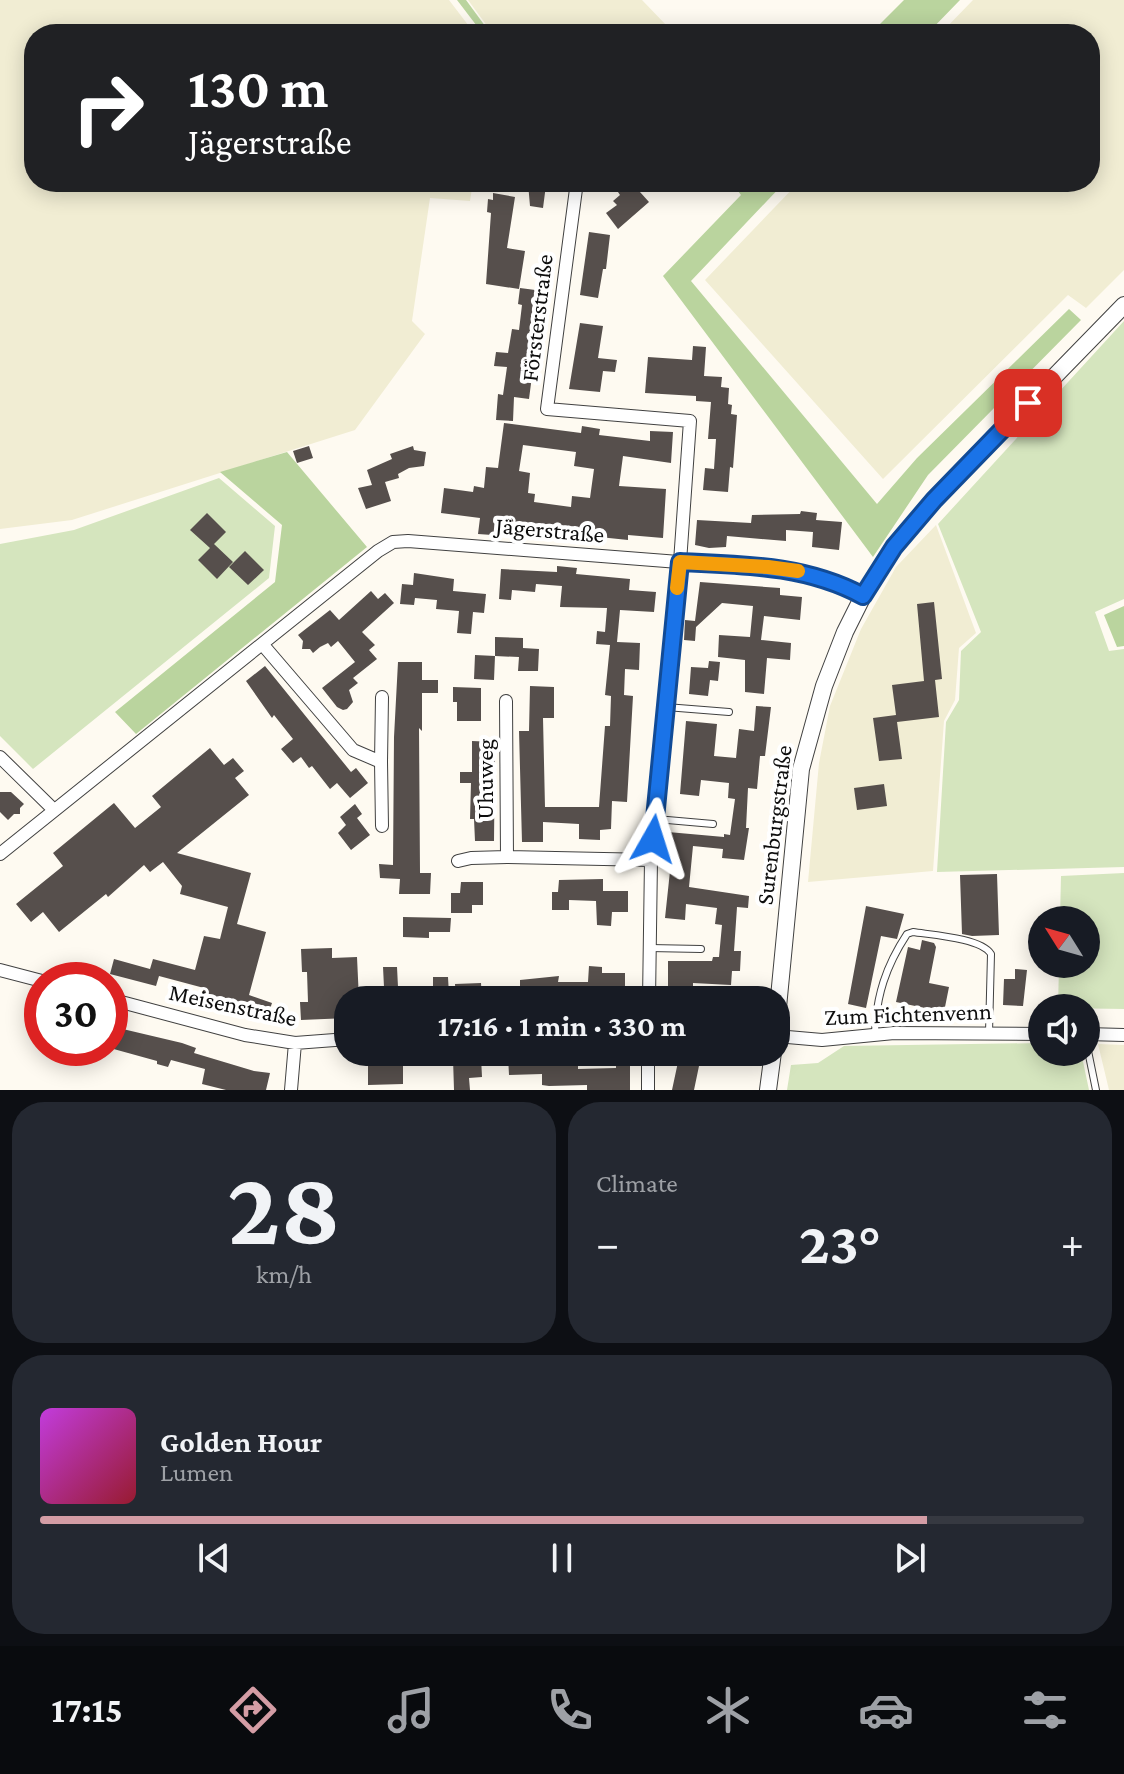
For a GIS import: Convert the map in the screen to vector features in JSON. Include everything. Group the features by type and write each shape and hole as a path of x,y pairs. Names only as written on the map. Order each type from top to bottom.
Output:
{"street":[{"name":"Försterstraße","path":"576,192 547,409 690,421 680,562"},
{"name":"Surenburgstraße","path":"780,986 801,769 824,686 863,596 894,547 934,500 1124,305"},
{"name":"Jägerstraße","path":"0,854 393,542 768,567 806,572 840,583 863,596"},
{"path":"649,986 651,860 680,562"},
{"path":"263,645 353,750 381,762"},
{"path":"382,697 382,826"},
{"name":"Uhuweg","path":"506,701 507,857"},
{"path":"0,757 54,810"},
{"path":"458,861 507,857 651,860"},
{"path":"0,970 24,976"},
{"name":"Meisenstraße","path":"128,1004 245,1035 295,1043 334,1040"},
{"name":"Zum Fichtenvenn","path":"790,1037 822,1040 875,1034 1028,1034"},
{"path":"1100,1034 1124,1035"},
{"path":"291,1090 295,1043"},
{"path":"648,1066 648,1090"},
{"path":"768,1090 771,1066"}],"lane":[{"path":"666,707 729,712"},
{"path":"656,819 713,824"},
{"path":"875,1034 886,968 907,934 913,932 978,944 988,949 991,954 989,1034"},
{"path":"650,948 701,949"},
{"path":"1091,1066 1096,1090"}],"shaded area":[{"path":"0,0 449,0 467,24 24,24 24,192 471,192 470,201 430,198 412,321 425,334 355,430 72,520 0,529"},
{"path":"468,0 642,0 665,24 486,24"},
{"path":"973,0 1124,0 1124,270 1086,308 1068,295 883,479 705,280 789,192 1100,192 1100,24 950,24"},
{"path":"936,525 976,633 959,648 955,700 944,721 933,871 808,882 819,763 830,706 861,629 896,567"},
{"path":"1100,1044 1124,1045 1124,1090 1109,1090"}],"green space":[{"path":"457,0 466,0 484,24 475,24"},
{"path":"904,0 960,0 937,24 880,24"},
{"path":"739,192 776,192 691,281 877,504 917,458 1069,309 1081,320 928,475 873,557 663,276 741,195"},
{"path":"1124,321 1124,599 1095,612 1109,651 1124,649 1124,867 937,872 946,722 959,700 961,651 981,632 938,524"},
{"path":"287,452 367,547 136,734 115,712 275,582 282,525 220,472"},
{"path":"219,478 275,526 269,578 33,769 0,736 0,544 74,530"},
{"path":"1124,606 1124,646 1117,647 1104,615"},
{"path":"1124,873 1124,1009 1100,1009 1100,994 1058,994 1059,978 1100,978 1100,906 1060,906 1061,876"},
{"path":"1028,1043 1028,1066 1084,1066 1089,1090 787,1090 791,1065 818,1063 844,1046"}],"building":[{"path":"529,192 545,192 543,208 530,206"},
{"path":"618,192 640,192 649,202 618,229 606,213 617,205 613,201 620,195"},
{"path":"493,193 515,197 507,248 525,251 519,289 486,284 491,213 487,212 488,199 493,200"},
{"path":"589,232 610,235 606,269 603,269 598,298 580,295"},
{"path":"520,288 543,291 529,399 514,397 513,421 496,420 498,394 503,395 507,367 494,366 496,352 508,353 512,329 519,330 522,305 518,304"},
{"path":"580,323 603,326 598,358 617,360 615,372 603,371 600,392 569,389"},
{"path":"693,346 706,347 704,376 722,377 721,387 729,388 731,414 737,415 728,492 703,490 705,468 714,469 716,439 708,439 711,402 696,401 696,396 645,393 648,357 692,360"},
{"path":"504,423 581,433 582,426 600,429 599,435 650,441 650,431 673,432 671,463 623,456 619,486 666,489 663,538 628,535 628,540 523,529 522,537 478,534 480,518 441,513 444,488 473,492 474,486 484,488 486,467 498,468","holes":["523,445 576,452 574,466 594,469 590,498 572,496 571,507 534,502 535,494 528,493 530,473 519,471"]},
{"path":"309,446 313,458 297,463 293,451"},
{"path":"413,446 414,450 426,452 424,466 409,468 398,474 399,478 385,482 391,501 366,509 358,488 372,485 367,470 392,459 390,454"},
{"path":"801,511 817,513 816,520 842,522 839,550 812,547 813,532 786,530 786,541 727,536 726,547 695,545 697,520 751,523 752,515 800,514"},
{"path":"207,513 226,532 214,544 233,562 217,579 198,560 210,548 190,530"},
{"path":"245,551 264,570 248,585 229,567"},
{"path":"557,566 577,568 576,574 630,579 629,590 656,592 654,612 620,610 617,642 640,643 639,670 625,669 624,695 633,696 627,802 612,801 611,829 600,830 600,840 579,839 579,824 543,822 543,842 522,842 519,731 529,731 530,686 554,687 554,718 543,718 545,807 599,807 605,726 610,726 611,696 605,695 610,645 596,644 597,631 605,632 607,608 560,607 562,586 536,584 535,592 512,590 511,600 499,599 501,569 557,572"},
{"path":"414,573 454,579 453,591 486,594 484,613 473,612 471,634 457,633 459,611 436,609 437,600 415,598 414,605 400,604 402,584 413,585"},
{"path":"700,582 780,588 780,595 802,597 800,620 764,616 761,640 791,643 790,660 767,658 764,694 745,692 745,660 718,657 719,635 750,637 753,606 722,603 696,627 695,641 684,640 685,620 695,621"},
{"path":"371,591 378,599 385,593 394,603 362,632 375,645 369,650 377,659 353,678 358,683 349,690 353,702 343,710 322,688 355,662 338,641 331,647 328,643 313,653 310,649 302,649 303,641 298,635 330,610 339,620"},
{"path":"934,602 942,679 935,680 939,717 897,722 902,759 879,761 873,718 896,715 892,685 924,681 917,604"},
{"path":"495,637 523,638 523,648 539,649 538,671 518,671 519,657 495,656"},
{"path":"475,655 495,656 494,680 474,679"},
{"path":"709,661 720,662 718,681 710,680 708,696 689,694 691,667 708,668"},
{"path":"398,662 422,662 422,680 438,680 438,693 422,693 422,731 419,728 420,873 431,873 430,894 399,894 400,879 380,878 379,864 393,865"},
{"path":"265,666 351,772 356,768 368,783 350,798 337,783 330,789 301,757 293,763 281,749 293,739 274,715 272,718 246,681"},
{"path":"453,687 481,688 481,721 457,721"},
{"path":"756,706 771,707 765,756 760,756 757,789 748,788 746,828 749,828 744,860 722,858 723,849 693,846 689,887 749,896 748,908 737,907 734,951 741,951 740,971 732,971 731,985 693,983 693,986 668,986 668,961 712,961 713,957 719,957 722,925 715,924 717,908 686,904 685,920 665,918 673,843 667,843 668,832 730,835 735,799 728,798 729,783 701,780 699,796 680,794 686,721 717,724 714,756 736,758 739,729 754,731"},
{"path":"472,741 495,742 494,841 475,841 474,819 470,819 471,783 460,783 460,772 472,772"},
{"path":"210,748 224,765 233,758 244,771 235,778 249,795 177,853 251,873 237,924 266,932 249,995 272,1003 268,1015 246,1006 245,1009 201,998 204,988 159,976 156,986 128,979 128,963 150,969 153,959 195,970 204,936 220,939 228,907 180,894 182,886 163,862 150,872 144,865 108,897 106,894 59,932 43,912 31,922 16,904 63,866 53,853 114,803 135,828 161,807 152,796"},
{"path":"884,784 887,806 857,810 854,788"},
{"path":"0,792 11,792 24,804 20,814 14,814 8,820 0,812"},
{"path":"355,804 362,814 357,818 370,835 351,850 338,833 346,825 340,817"},
{"path":"997,874 999,935 962,934 960,875"},
{"path":"603,879 603,891 628,891 628,912 612,912 611,926 597,925 596,901 569,900 569,910 552,910 552,892 558,892 559,880"},
{"path":"461,882 483,882 483,905 472,905 472,913 451,913 451,893 460,893"},
{"path":"866,906 904,914 897,939 881,936 866,1008 848,1004"},
{"path":"403,917 451,918 450,932 429,932 429,938 403,937"},
{"path":"922,940 934,943 936,947 929,983 949,987 944,1012 896,1002 908,947 920,950"},
{"path":"332,948 332,958 357,957 358,986 334,986 334,1019 301,1020 300,1002 308,1002 307,972 302,972 301,949"},
{"path":"589,966 602,967 602,973 625,973 625,986 520,986 520,980 559,976 558,982 588,982"},
{"path":"383,967 397,967 398,986 384,986"},
{"path":"1015,969 1027,970 1023,1006 1003,1005 1004,979 1015,979"},
{"path":"433,977 448,977 448,986 433,986"},
{"path":"481,983 481,986 455,986"},
{"path":"128,1030 182,1043 196,1048 194,1053 270,1073 266,1090 226,1090 202,1084 205,1069 171,1060 168,1067 157,1064 157,1061 128,1053"},
{"path":"368,1066 403,1066 403,1084 368,1085"},
{"path":"453,1066 481,1066 482,1077 469,1078 470,1090 454,1090"},
{"path":"509,1066 578,1066 578,1069 630,1066 630,1090 587,1090 587,1085 549,1086 542,1085 542,1074 509,1075"},
{"path":"677,1066 699,1066 694,1090 672,1090"}],"slow traffic":[{"path":"677,588 680,562 798,571"}],"route":[{"path":"653,839 680,562 806,572 840,583 863,596 894,547 934,500 1028,403"}]}
